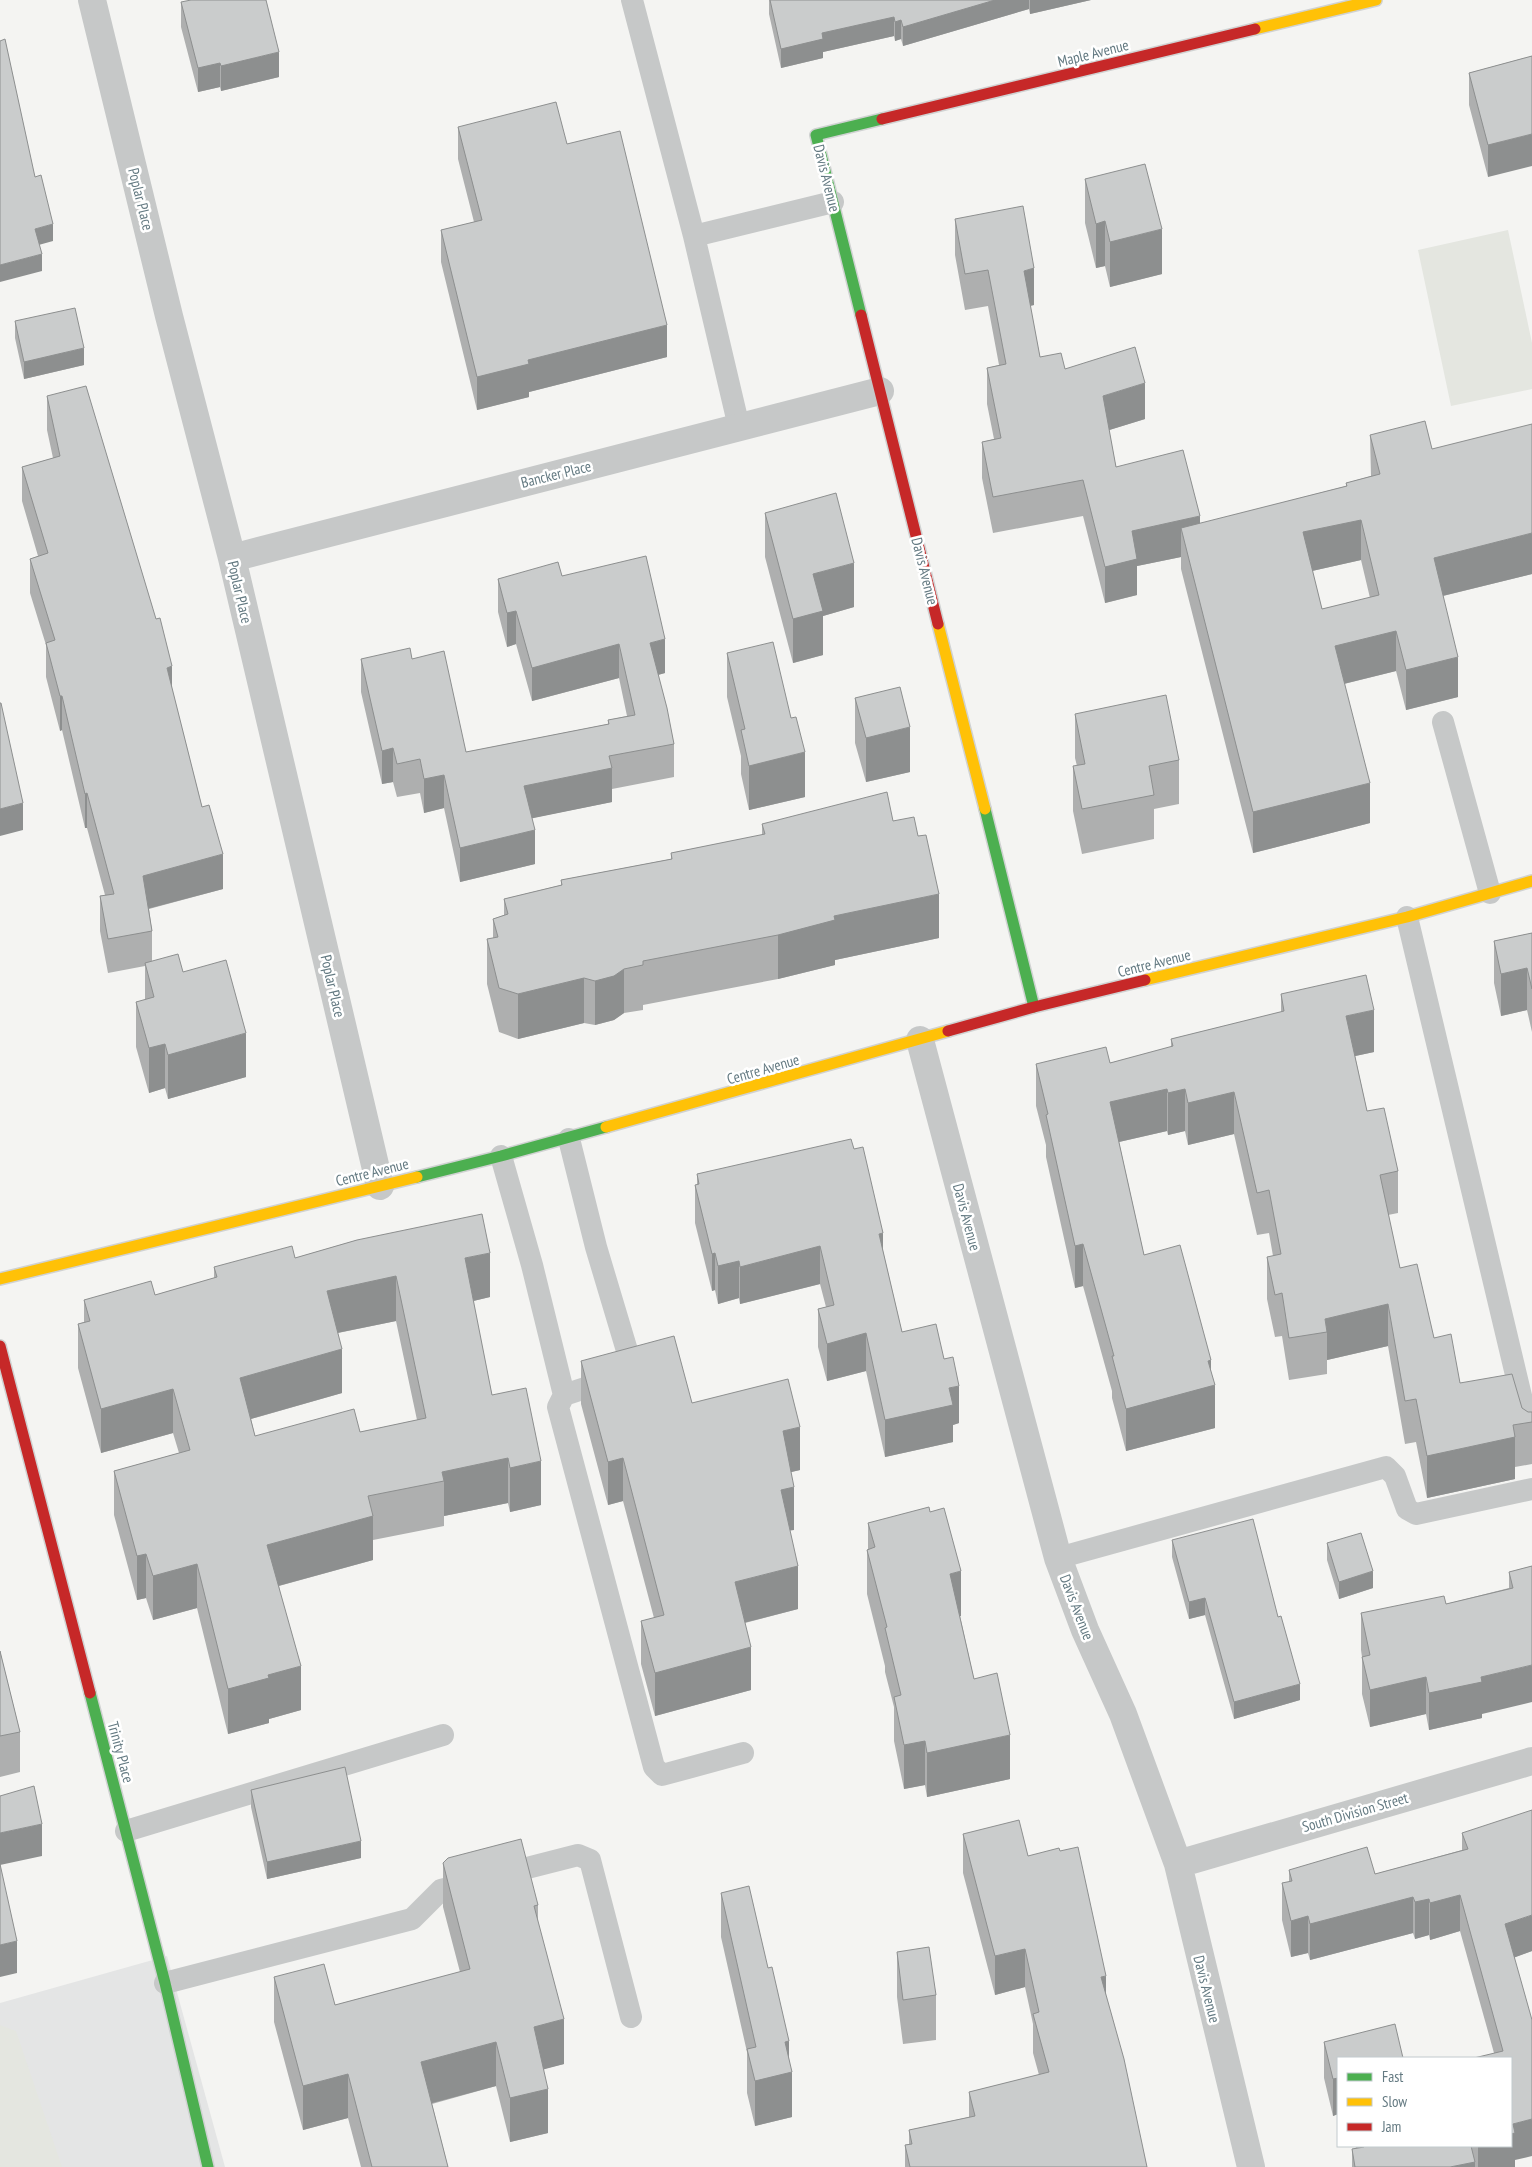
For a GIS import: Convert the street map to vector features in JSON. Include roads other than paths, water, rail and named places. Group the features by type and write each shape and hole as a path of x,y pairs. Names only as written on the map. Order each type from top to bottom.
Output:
{"street":[{"name":"Poplar Place","path":"92,0 169,316 232,558 380,1186"},
{"name":"Maple Avenue","path":"816,135 1376,0"},
{"name":"Davis Avenue","path":"816,135 1034,1007"},
{"name":"Bancker Place","path":"232,558 880,391"},
{"name":"Centre Avenue","path":"0,1279 569,1139 1034,1007 1407,916 1532,881"},
{"name":"Davis Avenue","path":"920,1040 1058,1558 1085,1630 1124,1714 1178,1864 1251,2167"},
{"name":"Trinity Place","path":"0,1346 165,1983 208,2167"},
{"name":"South Division Street","path":"1178,1864 1532,1761"}],"lane":[{"path":"632,0 694,236 739,427"},
{"path":"694,236 833,202"},
{"path":"1443,722 1490,893"},
{"path":"1407,916 1532,1442"},
{"path":"564,1395 625,1375 631,1371 631,1364 596,1247 569,1139"},
{"path":"501,1156 532,1264 564,1395 558,1406 654,1767 662,1775 743,1753"},
{"path":"1058,1558 1386,1467 1395,1476 1407,1509 1416,1514 1532,1489"},
{"path":"126,1831 443,1735"},
{"path":"165,1983 412,1918 442,1890 578,1854 590,1860 631,2018"}]}
